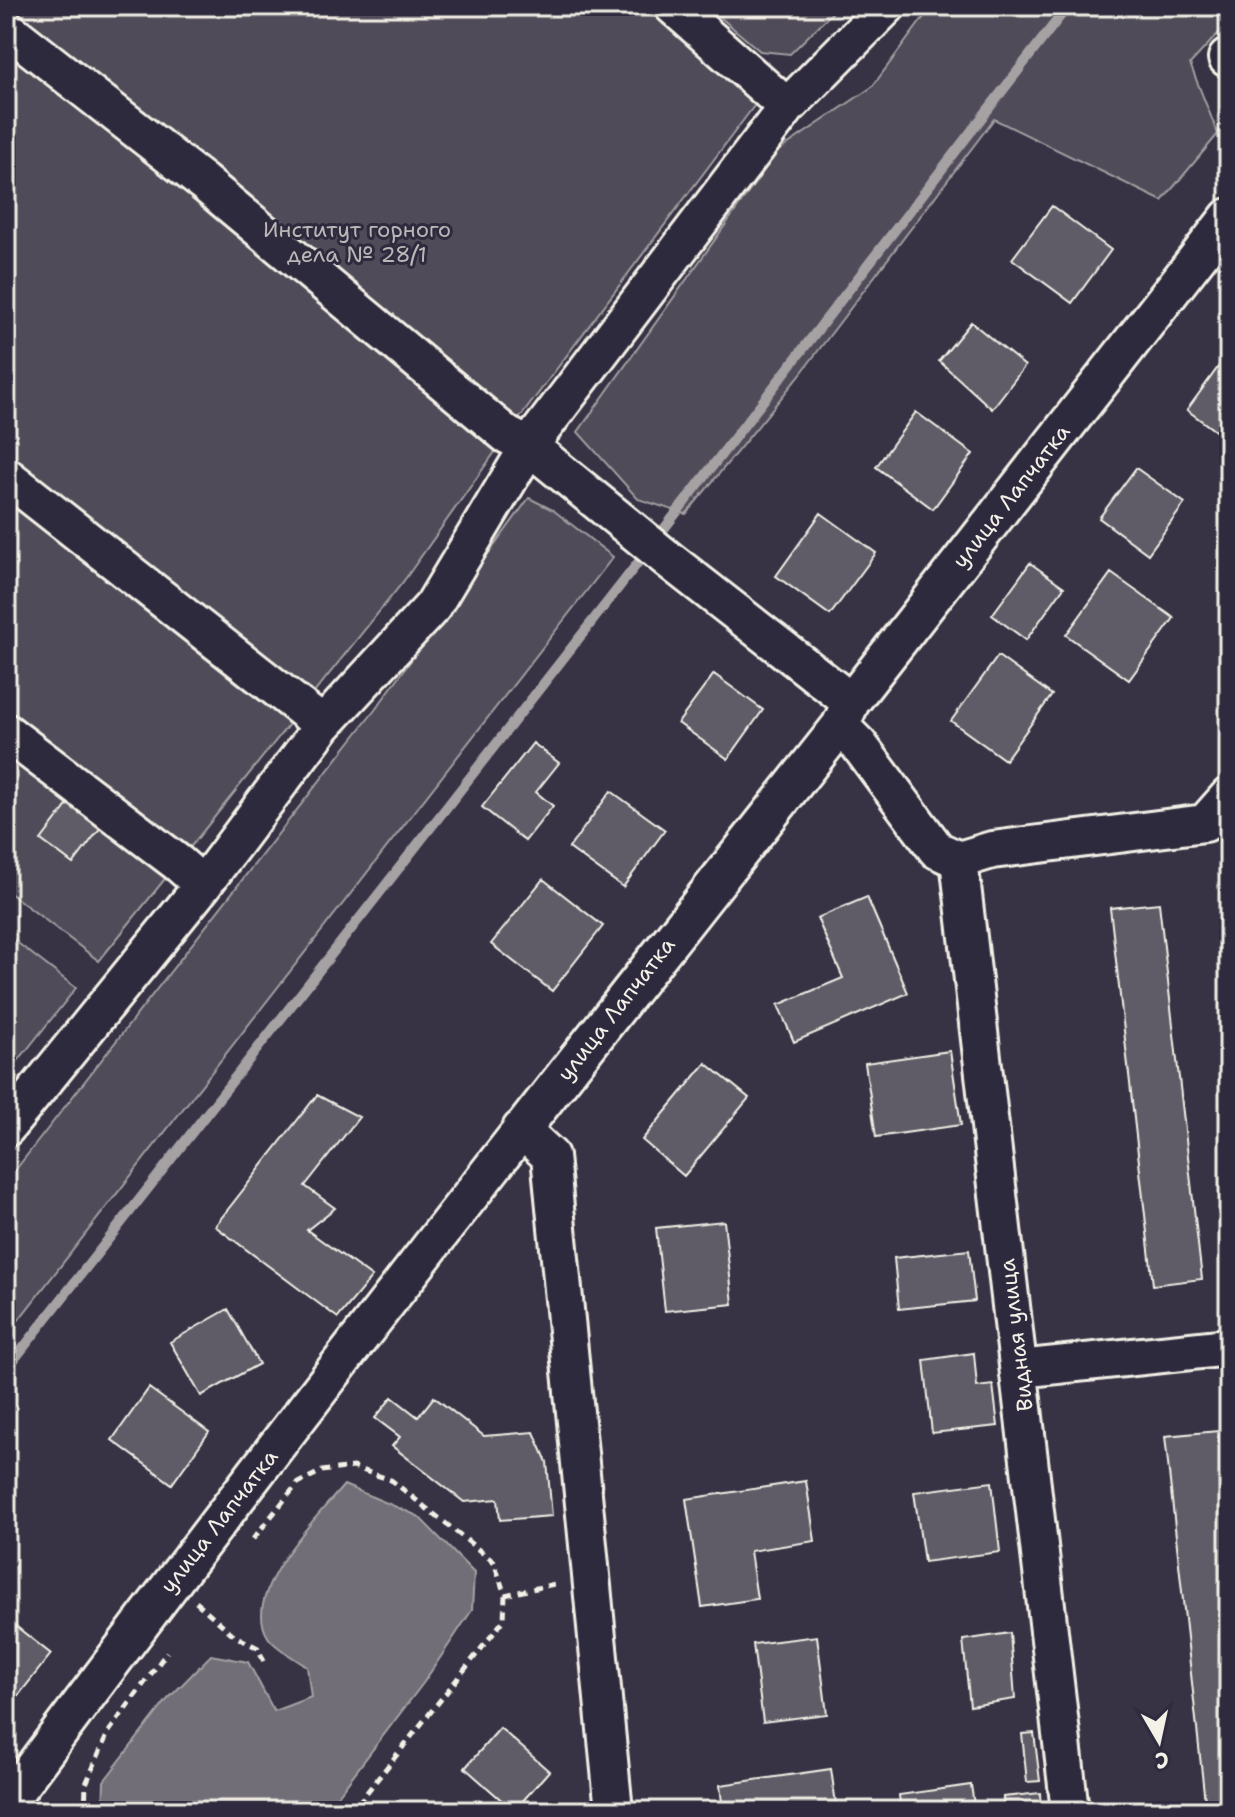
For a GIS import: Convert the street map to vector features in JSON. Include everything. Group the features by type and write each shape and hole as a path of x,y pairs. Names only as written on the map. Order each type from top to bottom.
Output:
{"street":[{"path":"673,6 787,107"},
{"path":"6,1128 203,885 323,725 433,606 529,446 787,107 887,6"},
{"path":"6,28 203,182 507,435 529,446 669,560 845,714 859,745 937,850 959,860 992,850 1205,823 1229,796"},
{"name":"улица Лапчатка","path":"6,1804 172,1580 1229,217"},
{"path":"6,476 323,725"},
{"path":"6,732 203,885"},
{"name":"Видная улица","path":"959,860 1070,1811"},
{"path":"521,1129 550,1156 614,1811"},
{"path":"1019,1369 1229,1347"}],"path":[{"path":"244,1549 298,1483 322,1471 353,1467 391,1480 494,1562 505,1595 504,1620 352,1811"},
{"path":"505,1595 591,1576"},
{"path":"172,1580 235,1636 258,1648 265,1664"},
{"path":"191,1618 208,1594"},
{"path":"85,1811 86,1784 108,1733 172,1644"}],"green space":[{"name":"Институт горного дела № 28/1","path":"6,6 602,6 667,19 760,98 507,435 403,582 99,961 6,890"},
{"path":"707,6 839,6 790,54 760,51"},
{"path":"932,6 1229,6 1229,22 1190,64 1218,134 1162,201 994,119 799,376 686,514 638,499 578,432 778,151 872,87"},
{"path":"529,498 553,510 613,557 6,1336 6,1182 375,710"},
{"path":"6,934 76,988 6,1076"}],"shaded area":[{"path":"344,1485 418,1516 474,1573 472,1610 424,1682 326,1811 103,1811 104,1781 167,1700 211,1655 248,1662 274,1711 311,1697 307,1667 268,1637 262,1619 264,1599 285,1556"}],"building":[{"path":"1052,206 1111,250 1072,303 1012,259"},
{"path":"971,322 1025,366 992,409 939,361"},
{"path":"1219,366 1229,373 1229,441 1187,410"},
{"path":"916,412 973,454 933,509 876,467"},
{"path":"1136,468 1185,503 1148,554 1099,518"},
{"path":"821,513 876,553 830,615 776,576"},
{"path":"1030,563 1064,587 1026,640 992,615"},
{"path":"1111,573 1174,618 1129,680 1066,635"},
{"path":"998,656 1052,695 1005,760 951,721"},
{"path":"714,674 763,710 728,759 678,723"},
{"path":"533,743 559,763 536,792 553,806 525,841 482,807"},
{"path":"611,791 665,830 623,887 569,848"},
{"path":"69,803 101,827 73,864 41,840"},
{"path":"543,879 603,926 552,991 491,944"},
{"path":"867,897 908,993 794,1042 778,1005 843,978 817,918"},
{"path":"1159,903 1202,1279 1153,1285 1110,908"},
{"path":"950,1051 961,1125 876,1137 865,1063"},
{"path":"706,1063 749,1098 684,1176 642,1140"},
{"path":"317,1095 359,1117 305,1186 335,1208 307,1230 372,1277 338,1318 215,1226"},
{"path":"724,1221 733,1304 665,1311 656,1228"},
{"path":"969,1250 975,1301 899,1309 894,1258"},
{"path":"228,1309 259,1364 201,1396 170,1342"},
{"path":"974,1353 977,1387 993,1385 998,1426 932,1433 924,1360"},
{"path":"149,1388 209,1432 172,1484 112,1440"},
{"path":"392,1397 418,1417 434,1397 484,1436 534,1432 547,1462 552,1516 500,1520 498,1499 464,1502 392,1446 400,1437 375,1418"},
{"path":"1218,1431 1229,1534 1229,1811 1206,1811 1165,1436"},
{"path":"806,1481 815,1541 750,1551 757,1599 702,1607 686,1499"},
{"path":"992,1482 1000,1552 924,1562 914,1492"},
{"path":"8,1620 51,1654 6,1711 6,1622"},
{"path":"1010,1633 1015,1699 970,1706 963,1640"},
{"path":"817,1636 827,1714 763,1722 753,1644"},
{"path":"500,1728 549,1771 514,1811 465,1768"},
{"path":"1034,1733 1040,1781 1027,1782 1022,1734"},
{"path":"831,1769 837,1811 723,1811 720,1785"},
{"path":"971,1785 975,1811 901,1811 899,1795"},
{"path":"1040,1793 1041,1811 1004,1811 1003,1797"}],"waterway":[{"path":"6,1370 623,582 1068,6"}]}
